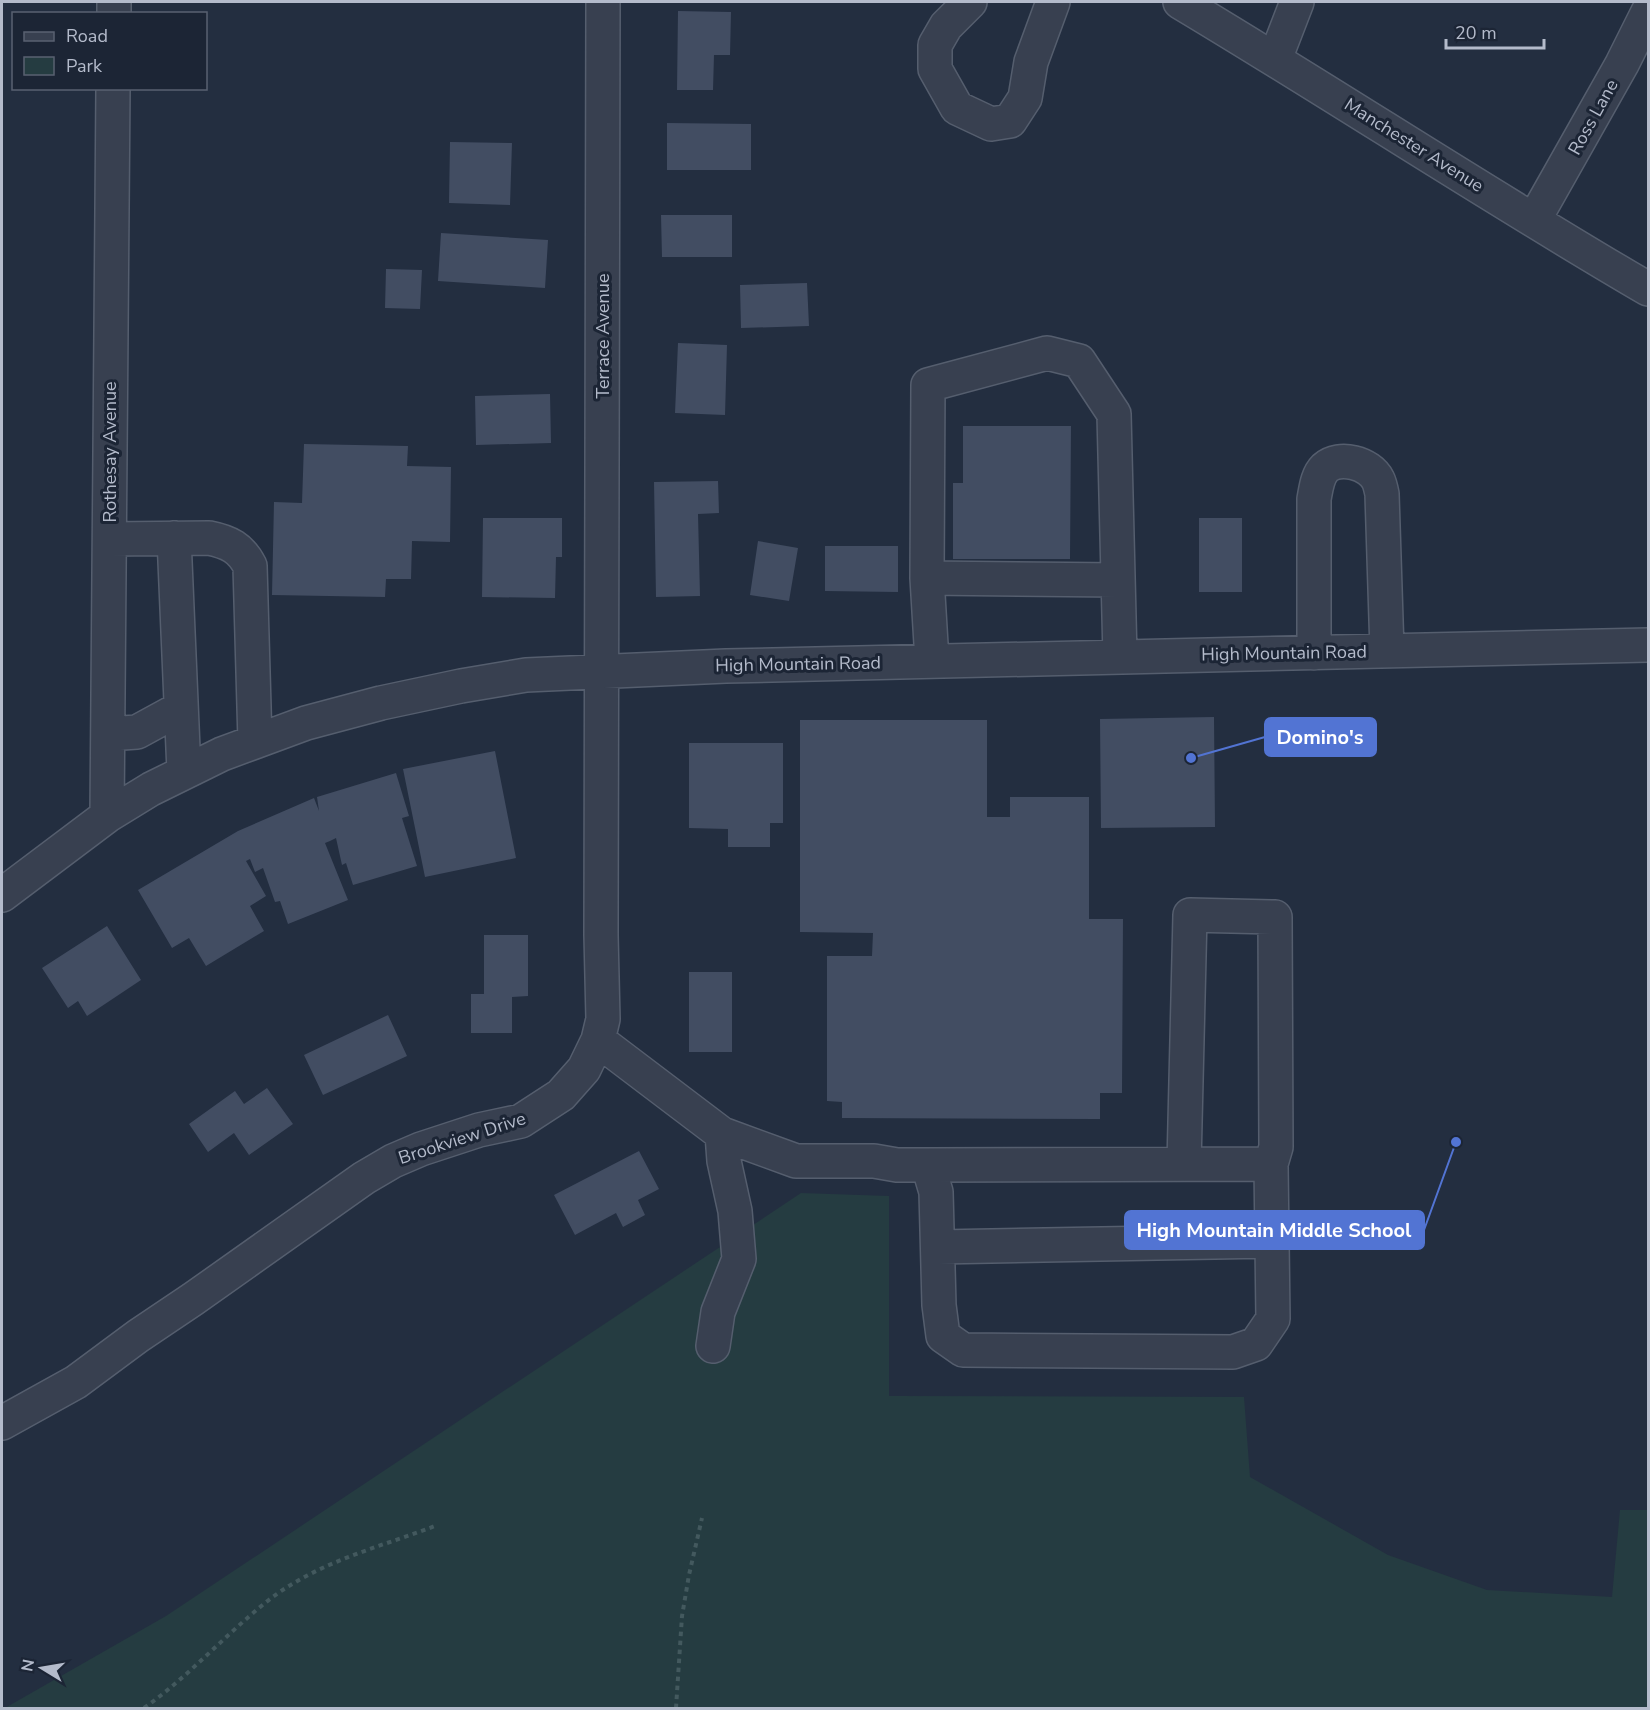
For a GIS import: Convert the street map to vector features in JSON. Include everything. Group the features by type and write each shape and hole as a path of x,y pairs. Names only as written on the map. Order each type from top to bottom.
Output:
{"street":[{"name":"Terrace Avenue","path":"602,671 603,2"},
{"path":"970,2 946,26 935,45 935,69 957,108 991,123 1010,121 1025,98 1031,62 1053,2"},
{"name":"Manchester Avenue","path":"1180,2 1648,289"},
{"path":"1275,59 1297,2"},
{"name":"Ross Lane","path":"1534,220 1622,64 1648,12"},
{"name":"Rothesay Avenue","path":"107,816 113,90"},
{"path":"932,661 927,578 928,386 1047,353 1079,361 1114,414 1120,657"},
{"path":"1314,652 1314,499 1317,483 1324,469 1336,461 1349,461 1366,468 1378,478 1382,505 1387,651"},
{"path":"174,538 184,772"},
{"path":"110,540 209,538 237,547 244,554 250,566 255,742"},
{"path":"927,578 1118,580"},
{"name":"High Mountain Road","path":"2,895 107,816 151,789 222,754 306,723 381,703 526,675 726,666 1648,645"},
{"name":"Brookview Drive","path":"2,1423 76,1382 364,1178 393,1161 421,1149 531,1116 561,1095 584,1069 598,1040 603,1019 602,671"},
{"path":"108,734 137,732 181,708"},
{"path":"928,1165 936,1192 939,1305 944,1336 963,1350 1233,1352 1256,1344 1273,1319 1271,1164 1276,1147 1275,917 1190,915 1184,1164"},
{"path":"598,1040 637,1067 722,1134 796,1161 874,1161 897,1165 1271,1164"},
{"path":"713,1346 718,1312 740,1259 735,1210 724,1161 722,1134"},
{"path":"938,1247 1273,1241"}],"path":[{"path":"676,1708 682,1616 702,1518"},
{"path":"144,1708 171,1689 275,1596 322,1567 435,1526"}],"green space":[{"path":"801,1193 889,1196 889,1396 1244,1397 1250,1477 1388,1555 1487,1590 1612,1597 1620,1510 1648,1510 1648,1708 5,1708 166,1616"}],"building":[{"path":"678,11 731,12 730,55 714,55 713,90 677,90"},
{"path":"667,123 751,124 751,170 667,170"},
{"path":"450,142 512,143 510,205 449,203"},
{"path":"661,215 732,215 732,257 662,257"},
{"path":"441,233 548,240 545,288 438,281"},
{"path":"386,269 422,270 420,309 385,308"},
{"path":"807,283 809,326 741,328 740,285"},
{"path":"678,343 727,345 725,415 675,413"},
{"path":"550,394 551,443 476,445 475,396"},
{"path":"963,426 1071,426 1070,559 953,559 953,483 963,483"},
{"path":"304,444 408,446 407,466 451,467 450,542 412,541 411,579 386,579 385,597 272,595 274,502 302,503"},
{"path":"718,481 719,513 698,514 700,596 656,597 654,482"},
{"path":"483,518 562,518 562,557 556,557 555,598 482,597"},
{"path":"1199,518 1242,518 1242,592 1199,592"},
{"path":"758,541 798,548 789,601 750,595"},
{"path":"825,546 898,546 898,592 825,591"},
{"path":"1214,717 1215,827 1101,828 1100,719"},
{"path":"800,720 987,720 987,817 1010,817 1010,797 1089,797 1089,919 1123,919 1122,1093 1100,1093 1100,1119 842,1118 842,1102 827,1101 827,956 872,956 873,933 800,932"},
{"path":"689,743 783,743 783,823 770,823 770,847 728,847 728,829 689,828"},
{"path":"495,751 516,858 425,877 403,769"},
{"path":"396,773 409,816 402,818 417,866 353,885 346,863 342,865 336,838 325,843 348,900 288,924 280,901 275,902 263,868 255,872 250,859 246,861 266,896 250,906 264,931 206,966 189,938 172,948 138,890 238,831 314,798 319,811 317,797"},
{"path":"107,926 141,980 87,1016 78,1001 68,1008 42,968"},
{"path":"484,935 528,935 528,996 512,997 512,1033 471,1033 471,994 484,994"},
{"path":"689,972 732,972 732,1052 689,1052"},
{"path":"388,1015 407,1056 323,1095 304,1055"},
{"path":"267,1088 293,1124 249,1155 234,1133 208,1152 189,1124 235,1091 244,1104"},
{"path":"639,1151 659,1189 638,1200 645,1215 623,1227 616,1213 575,1235 554,1195"}],"place":[{"name":"Domino's","path":"1191,758"},
{"name":"High Mountain Middle School","path":"1456,1142"}]}
